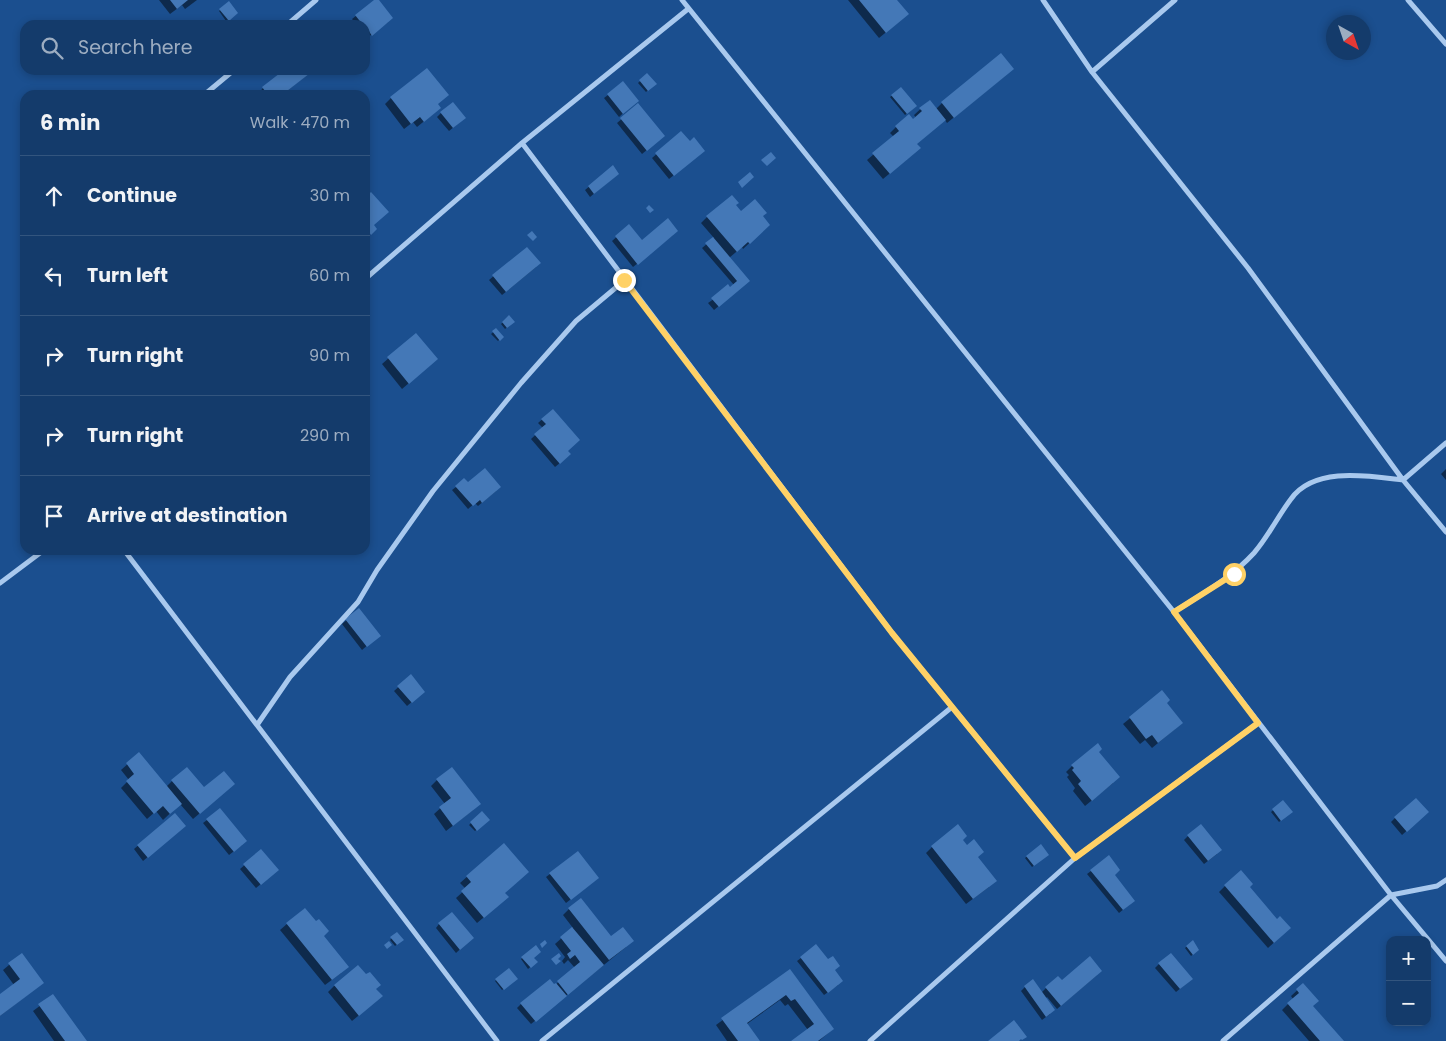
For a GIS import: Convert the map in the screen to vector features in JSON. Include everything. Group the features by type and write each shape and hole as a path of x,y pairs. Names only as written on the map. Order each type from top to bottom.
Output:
{"street":[{"path":"293,20 316,0"},
{"path":"682,0 1174,612 1391,895 1446,961"},
{"path":"1043,0 1092,72 1248,268 1403,480 1446,532"},
{"path":"1092,72 1175,0"},
{"path":"1408,0 1446,44"},
{"path":"370,275 522,143 688,9"},
{"path":"210,90 228,75"},
{"path":"522,143 892,633 1075,858"},
{"path":"257,725 290,677 358,602 377,570 433,491 521,382 576,320 624,280"},
{"path":"1174,612 1234,574 1256,551 1292,496 1309,484 1324,478 1348,475 1403,480 1446,443"},
{"path":"0,583 37,555"},
{"path":"128,555 497,1041"},
{"path":"542,1041 952,707"},
{"path":"870,1041 1075,858 1258,723"},
{"path":"1223,1041 1391,895 1437,886 1446,880"}],"building":[{"path":"170,0 188,0 177,9"},
{"path":"374,0 379,0 393,18 372,36 370,33 370,20 359,20 355,15"},
{"path":"859,0 897,0 909,14 886,33"},
{"path":"229,1 238,13 228,20 219,9"},
{"path":"1001,53 1014,69 954,118 941,102"},
{"path":"427,68 449,95 438,104 441,108 424,122 420,117 411,124 390,97"},
{"path":"647,73 657,84 648,91 639,80"},
{"path":"278,75 308,75 288,90 264,90 262,87"},
{"path":"623,81 639,101 623,114 607,94"},
{"path":"901,87 917,106 907,114 891,95"},
{"path":"930,100 946,120 917,144 921,148 890,174 872,153 899,131 895,126 909,114 913,119 922,111 919,108"},
{"path":"453,102 466,118 453,128 440,112"},
{"path":"638,103 665,136 647,151 620,118"},
{"path":"681,131 690,141 694,137 705,151 674,176 655,153"},
{"path":"771,152 776,158 767,166 761,160"},
{"path":"613,165 619,174 594,194 588,186"},
{"path":"750,172 754,177 742,188 738,182"},
{"path":"370,193 389,212 374,225 377,229 371,235 370,234"},
{"path":"732,195 739,203 736,205 741,211 755,199 767,213 763,216 770,225 750,244 748,242 737,252 706,216"},
{"path":"649,205 654,210 650,213 646,208"},
{"path":"668,218 678,231 638,265 615,236 629,224 642,240"},
{"path":"532,231 537,237 533,241 527,235"},
{"path":"713,237 750,281 719,307 711,298 728,284 730,287 737,281 705,243"},
{"path":"527,247 541,263 506,292 492,275"},
{"path":"509,315 515,322 507,328 502,322"},
{"path":"496,328 504,337 500,341 492,331"},
{"path":"416,333 438,359 409,384 387,357"},
{"path":"553,409 580,440 568,451 571,454 560,464 534,434 546,424 541,419"},
{"path":"485,468 501,487 482,503 480,500 473,506 455,486 464,478 468,482"},
{"path":"359,608 381,636 367,647 345,619"},
{"path":"411,674 425,692 412,703 397,686"},
{"path":"1162,690 1170,700 1167,703 1183,723 1158,743 1152,735 1146,739 1129,717"},
{"path":"1098,743 1102,749 1099,752 1120,777 1092,801 1078,784 1081,781 1072,770 1074,768 1071,765"},
{"path":"139,752 182,804 170,814 163,806 154,814 126,781 134,774 126,763"},
{"path":"187,767 204,787 224,771 235,784 200,814 171,780"},
{"path":"452,767 481,804 453,826 439,807 451,798 436,779"},
{"path":"1416,798 1429,812 1407,832 1394,817"},
{"path":"1283,800 1293,812 1281,821 1272,809"},
{"path":"220,808 247,841 234,852 206,819"},
{"path":"482,811 490,820 477,831 470,822"},
{"path":"175,813 186,826 148,858 137,845"},
{"path":"958,824 967,836 963,840 967,845 974,839 984,852 978,857 997,881 973,899 931,846"},
{"path":"1201,824 1222,850 1208,861 1187,835"},
{"path":"504,843 529,872 505,893 509,897 484,918 461,891 471,882 466,876"},
{"path":"1041,844 1049,855 1034,866 1026,856"},
{"path":"261,849 279,870 261,885 243,864"},
{"path":"578,851 599,878 571,900 549,873"},
{"path":"1109,855 1120,870 1115,875 1135,901 1123,910 1090,870"},
{"path":"1241,870 1253,884 1250,887 1277,919 1280,916 1291,928 1274,943 1224,885"},
{"path":"581,898 611,936 623,927 634,941 609,960 568,908"},
{"path":"305,908 316,921 319,919 329,931 324,936 349,967 332,980 286,923"},
{"path":"452,912 474,938 460,950 438,923"},
{"path":"572,927 604,965 568,995 557,981 580,962 575,955 570,959 567,954 571,951 560,937"},
{"path":"397,932 404,940 397,945 390,937"},
{"path":"545,940 547,943 542,948 540,944"},
{"path":"1193,940 1199,950 1193,955 1186,946"},
{"path":"389,941 392,945 387,949 384,945"},
{"path":"816,944 828,959 833,956 840,966 835,970 843,981 828,993 800,957"},
{"path":"536,945 541,952 534,958 538,962 531,968 521,957"},
{"path":"22,953 44,983 0,1016 0,994 20,979 8,963"},
{"path":"559,953 561,956 558,959 561,961 556,965 551,959"},
{"path":"1171,953 1193,979 1180,989 1158,963"},
{"path":"1090,956 1102,971 1061,1006 1045,987 1058,976 1062,980"},
{"path":"358,965 366,974 370,972 381,985 376,989 383,996 359,1016 334,985"},
{"path":"509,968 518,979 504,990 495,979"},
{"path":"790,969 834,1029 818,1041 791,1041 814,1024 795,999 791,1001 786,995 747,1023 760,1041 738,1041 721,1018"},
{"path":"550,979 567,996 536,1022 520,1003"},
{"path":"1033,979 1055,1010 1046,1017 1024,986"},
{"path":"1303,983 1319,1001 1313,1006 1344,1041 1320,1041 1287,1003 1299,993 1296,989"},
{"path":"53,994 87,1041 65,1041 38,1004"},
{"path":"1014,1020 1027,1037 1019,1041 988,1041"}],"route":[{"path":"624,280 892,633 1075,858 1258,723 1174,612 1234,574"}]}
